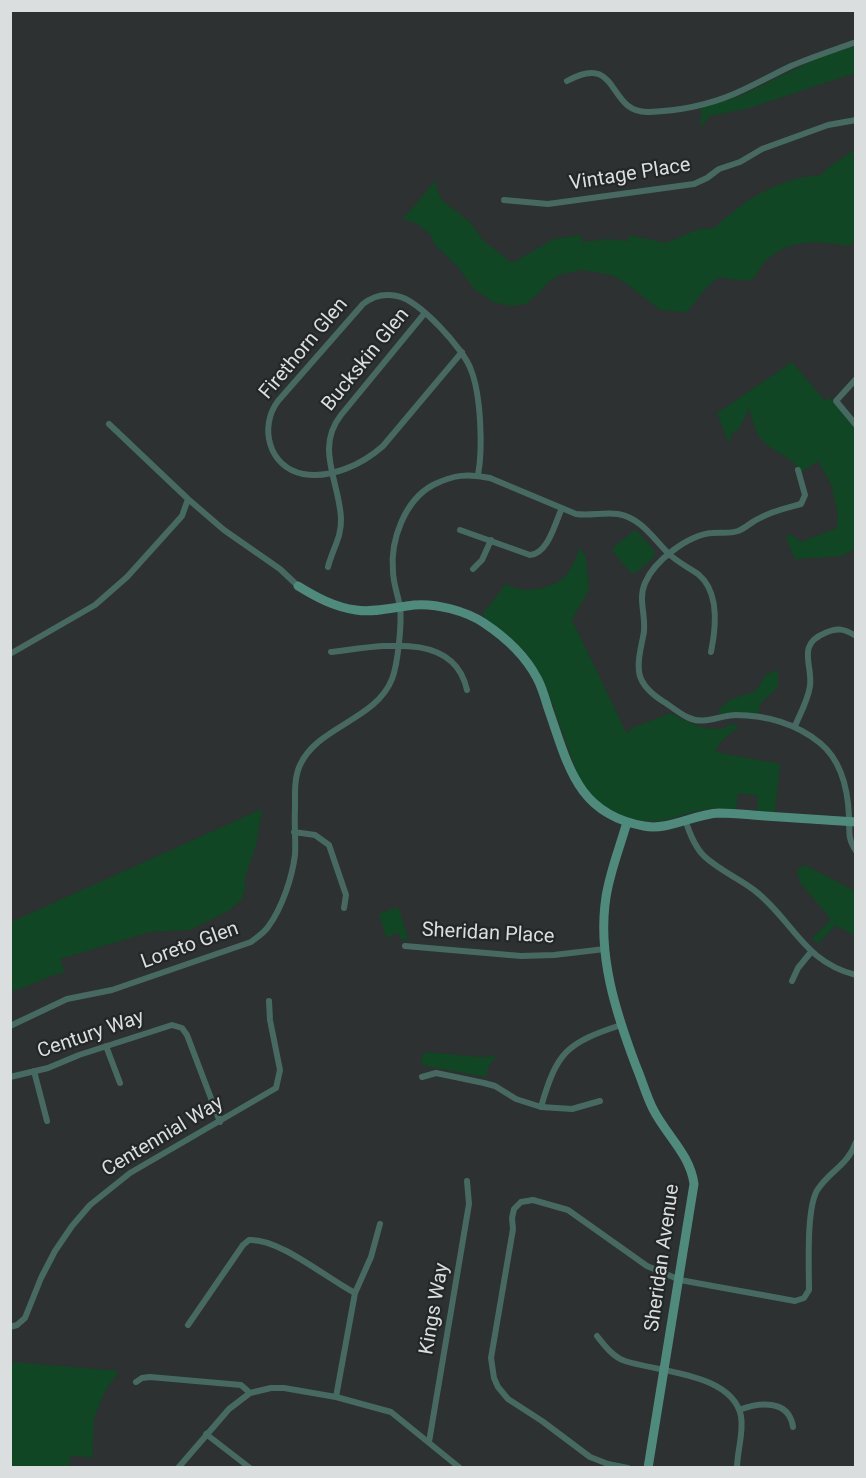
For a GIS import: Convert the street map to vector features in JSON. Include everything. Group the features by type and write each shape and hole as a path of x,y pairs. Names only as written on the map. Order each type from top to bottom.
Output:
{"street":[{"path":"567,81 575,76 597,73 605,76 624,103 633,110 646,112 669,110 715,101 792,66 855,42"},
{"name":"Vintage Place","path":"504,200 548,204 694,184 719,169 740,162 762,149 828,125 855,120"},
{"name":"Firethorn Glen","path":"462,352 383,446 370,457 333,472 303,474 289,468 277,458 269,443 267,423 273,408 363,304 381,295 396,296 405,298 456,343 462,352 471,369 476,386 481,450 478,475"},
{"name":"Buckskin Glen","path":"328,567 340,534 341,518 328,438 334,423 424,314"},
{"path":"855,379 836,401 855,425"},
{"path":"109,424 224,530 280,569 298,586 337,606 357,610 417,605 445,608 484,623 523,654 538,679 578,785 593,804 607,814 647,827 664,826 685,819 719,813 852,822"},
{"path":"798,471 805,495 801,504 777,510 737,531 695,536 655,567 645,583 641,598 645,631 638,666 642,683 649,692 687,718 706,721 735,715 784,722 805,732 831,753 839,767 848,795 852,822 849,840 855,851"},
{"path":"478,475 576,514 588,516 619,514 637,522 669,555 699,575 705,582 713,603 716,628 711,652"},
{"name":"Loreto Glen","path":"10,1026 67,999 112,990 251,942 267,929 286,889 295,854 296,777 304,757 311,748 381,697 392,679 398,645 400,608 392,570 393,556 398,532 408,510 427,488 448,477 478,475"},
{"path":"10,654 95,605 127,577 182,516 188,499"},
{"path":"460,530 530,555 537,555 543,549 562,508"},
{"path":"473,570 482,560 491,540"},
{"path":"795,726 810,688 807,663 809,646 818,636 834,628 843,629 855,636"},
{"path":"331,652 398,645 419,646 440,655 459,669 464,677 467,690"},
{"path":"848,795 855,792"},
{"path":"685,819 690,835 703,855 755,891 811,952 831,967 855,975"},
{"name":"Sheridan Avenue","path":"627,822 606,896 605,949 621,1025 653,1109 686,1157 692,1170 694,1191 648,1467"},
{"path":"294,832 315,835 329,845 346,895 344,908"},
{"name":"Sheridan Place","path":"405,946 521,956 605,949"},
{"path":"792,981 798,968 811,952"},
{"name":"Centennial Way","path":"10,1327 17,1325 25,1318 55,1251 90,1205 130,1173 276,1088 279,1070 269,1001"},
{"name":"Century Way","path":"10,1077 172,1024 182,1028 187,1035 220,1122"},
{"path":"541,1107 550,1074 570,1048 594,1034 621,1025"},
{"path":"106,1046 120,1083"},
{"path":"34,1071 47,1120"},
{"path":"422,1077 436,1073 484,1083 495,1086 516,1099 541,1107 572,1109 600,1101"},
{"path":"628,1467 608,1464 590,1457 508,1399 494,1378 491,1358 513,1229 514,1209 521,1202 533,1200 568,1210 647,1266 680,1280 795,1301 804,1298 809,1290 814,1196 825,1179 844,1164 855,1142"},
{"name":"Kings Way","path":"429,1442 469,1204 467,1180"},
{"path":"336,1397 354,1293 371,1257 380,1224"},
{"path":"188,1325 243,1245 249,1240 257,1239 291,1252 335,1283 354,1293"},
{"path":"597,1336 610,1352 623,1360 665,1369 722,1389 739,1410 741,1428 737,1467"},
{"path":"136,1383 142,1378 150,1377 241,1385 253,1393"},
{"path":"178,1467 229,1409 253,1393 272,1388 284,1388 336,1397 391,1412 460,1467"},
{"path":"739,1410 754,1404 766,1403 783,1408 794,1427"},
{"path":"206,1434 250,1467"}],"green space":[{"path":"855,46 855,73 746,109 709,116 701,129 701,107 738,97 818,58"},
{"path":"855,151 856,240 848,246 803,243 783,249 764,263 756,276 751,279 742,281 720,277 708,286 687,312 660,310 612,275 581,270 562,274 548,282 526,304 511,306 492,302 474,289 458,267 434,244 432,236 418,224 403,219 437,179 436,187 442,200 471,223 483,240 512,263 554,239 580,235 583,242 606,239 629,241 628,235 666,243 699,229 715,228 750,199 777,185 821,175"},
{"path":"792,362 825,401 829,397 855,429 855,549 842,556 795,559 786,538 789,533 801,542 837,528 838,514 831,484 818,461 801,472 793,462 761,439 749,408 739,429 733,432 729,444 717,413"},
{"path":"633,531 637,531 655,551 655,556 636,573 631,573 613,552 613,548"},
{"path":"580,547 586,557 589,589 572,620 627,734 632,728 671,713 709,729 724,728 731,724 740,726 722,740 715,752 780,764 775,812 757,812 758,796 738,793 736,810 718,808 700,810 662,821 642,821 622,817 606,809 582,787 547,689 533,662 517,644 482,615 506,584 526,590 548,586 561,580 570,569"},
{"path":"778,670 778,687 760,704 758,715 736,712 718,714 729,701 756,690 765,675"},
{"path":"262,809 256,845 244,880 245,889 242,899 230,910 190,930 150,932 60,959 65,972 11,991 11,922"},
{"path":"805,865 855,891 855,936 836,925 818,944 812,939 831,919 800,883 797,870"},
{"path":"398,907 408,937 406,940 400,939 400,934 386,937 379,914"},
{"path":"424,1052 480,1057 495,1056 495,1058 488,1068 486,1077 421,1065"},
{"path":"11,1362 119,1371 105,1391 94,1418 92,1458 71,1455 69,1467 11,1467"}]}
